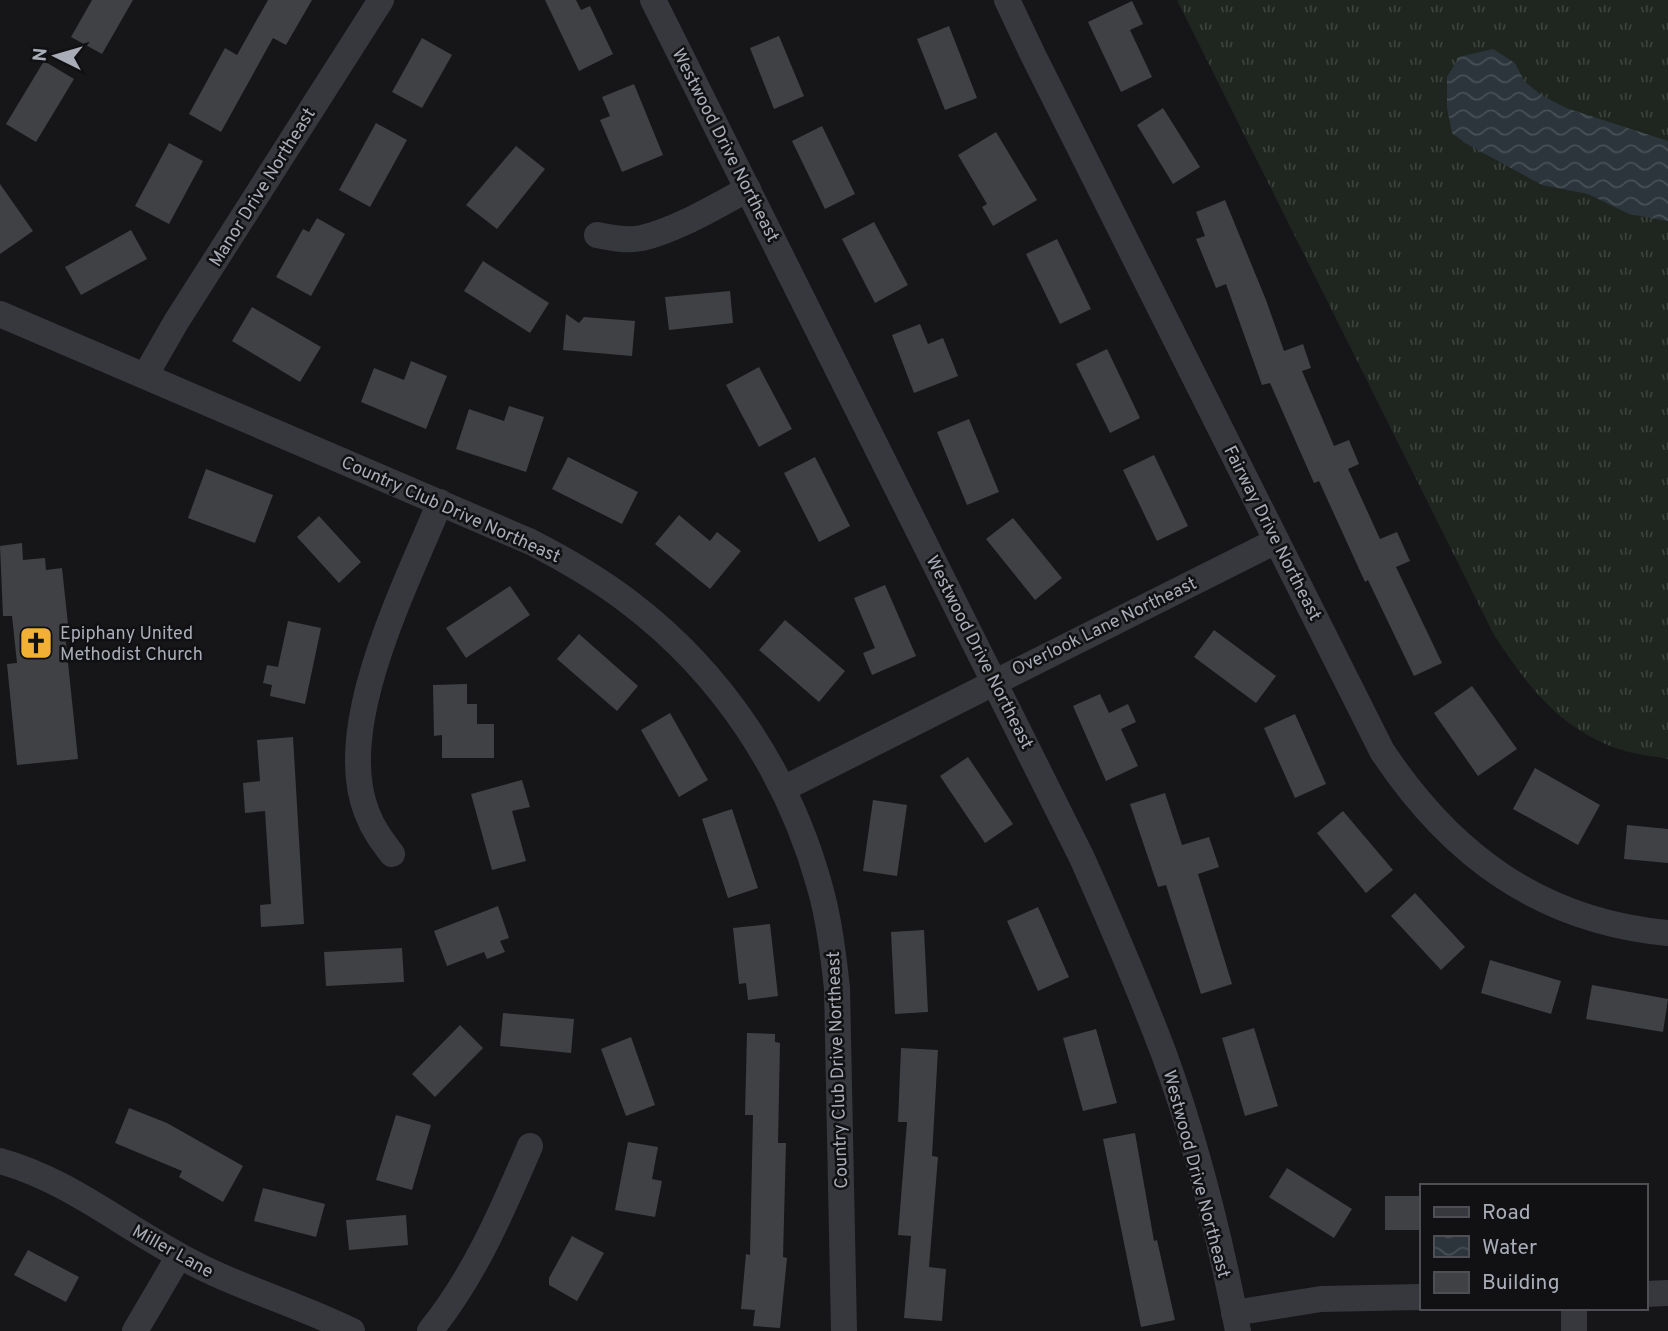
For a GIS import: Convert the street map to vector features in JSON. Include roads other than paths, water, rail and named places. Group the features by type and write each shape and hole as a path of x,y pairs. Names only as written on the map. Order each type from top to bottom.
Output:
{"street":[{"name":"Manor Drive Northeast","path":"145,376 176,321 381,0"},
{"name":"Westwood Drive Northeast","path":"653,0 1082,858 1124,952 1165,1056 1198,1159 1236,1322"},
{"name":"Fairway Drive Northeast","path":"1007,0 1382,751 1407,788 1436,822 1470,853 1498,873 1550,903 1592,919 1640,930 1668,933"},
{"path":"597,236 641,238 662,231 748,189"},
{"name":"Country Club Drive Northeast","path":"0,314 543,548 579,568 631,603 674,640 708,675 740,717 783,789 802,830 820,884 831,936 837,988 844,1331"},
{"path":"392,854 379,837 366,812 360,786 359,756 363,708 373,667 440,502"},
{"name":"Overlook Lane Northeast","path":"783,789 1276,541"},
{"path":"430,1331 464,1284 489,1239 530,1146"},
{"name":"Miller Lane","path":"0,1161 54,1181 179,1256 230,1282 328,1319 352,1331"},
{"path":"135,1331 179,1256"},
{"path":"1647,1294 1668,1293"},
{"path":"1236,1322 1321,1299 1420,1297"},
{"path":"1574,1310 1574,1331"}],"water":[{"path":"1493,49 1515,63 1524,81 1541,95 1566,108 1668,141 1668,221 1629,214 1588,194 1542,185 1465,143 1452,133 1447,108 1447,77 1459,57"}],"place":[{"name":"Epiphany United Methodist Church","path":"36,643"}]}
